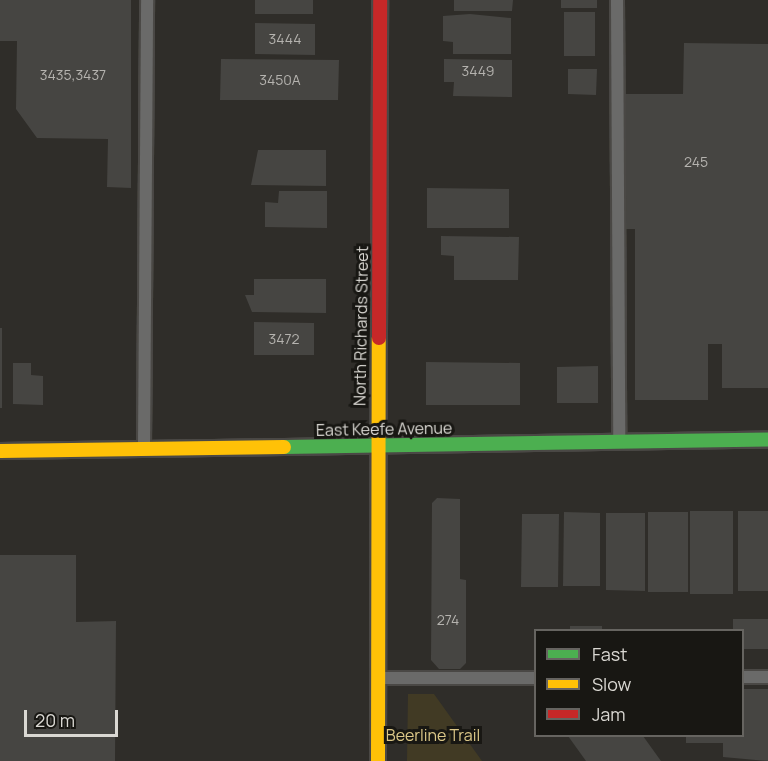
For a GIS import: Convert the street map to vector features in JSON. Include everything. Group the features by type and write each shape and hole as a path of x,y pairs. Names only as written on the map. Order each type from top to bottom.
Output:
{"street":[{"name":"North Richards Street","path":"378,761 376,447 380,0"},
{"name":"East Keefe Avenue","path":"0,451 376,447 619,439 768,439"}],"lane":[{"path":"144,448 147,0"},
{"path":"617,0 619,439"},
{"path":"744,677 768,677"},
{"path":"378,678 534,678"}],"green space":[{"name":"Beerline Trail","path":"408,694 434,694 482,761 407,761"}],"building":[{"path":"0,0 131,0 131,188 107,187 108,139 37,138 16,109 17,41 0,41"},
{"path":"255,0 313,0 313,14 255,14"},
{"path":"454,0 513,0 512,11 454,11"},
{"path":"561,0 597,0 597,8 561,8"},
{"path":"564,12 595,12 595,56 564,56"},
{"path":"470,14 511,18 511,54 453,54 453,42 443,41 443,16"},
{"path":"255,23 315,24 315,55 255,54"},
{"path":"684,43 768,44 768,388 722,388 722,344 708,344 708,400 635,400 635,229 623,229 624,94 683,94"},
{"path":"221,59 339,60 338,100 220,100"},
{"path":"444,59 512,60 512,97 453,96 454,82 444,82"},
{"path":"568,69 597,69 596,95 568,94"},
{"path":"258,150 326,150 326,186 251,185"},
{"path":"427,188 509,189 509,228 427,228"},
{"path":"279,191 327,191 327,228 265,227 265,202 278,203"},
{"path":"441,236 519,237 518,280 454,280 454,256 441,255"},
{"path":"254,279 326,279 326,313 252,312 245,295 254,295"},
{"path":"254,322 314,323 314,355 254,355"},
{"path":"0,328 2,328 2,408 0,408"},
{"path":"426,362 520,363 520,405 426,405"},
{"path":"13,363 31,363 31,375 43,376 43,405 13,404"},
{"path":"598,366 598,403 557,403 557,367"},
{"path":"437,498 460,499 460,579 466,580 466,663 460,669 439,669 431,660 432,503"},
{"path":"690,511 733,511 733,594 690,594"},
{"path":"738,511 768,511 768,591 738,591"},
{"path":"564,512 600,513 600,586 563,586"},
{"path":"648,512 688,512 688,592 648,592"},
{"path":"606,513 645,513 645,591 606,590"},
{"path":"522,514 559,514 558,587 521,587"},
{"path":"0,555 76,555 76,622 116,621 115,761 0,761"},
{"path":"733,619 768,619 768,649 744,649 744,629 733,629"},
{"path":"570,626 602,626 602,629 570,629"},
{"path":"744,689 768,689 768,761 723,757 723,743 686,743 686,737 744,737"},
{"path":"569,737 644,737 661,761 586,761"}],"traffic: fast":[{"path":"284,447 768,439"}],"traffic: slow":[{"path":"378,761 379,338"},
{"path":"0,451 284,447"}],"traffic: jam":[{"path":"379,338 380,0"}]}
